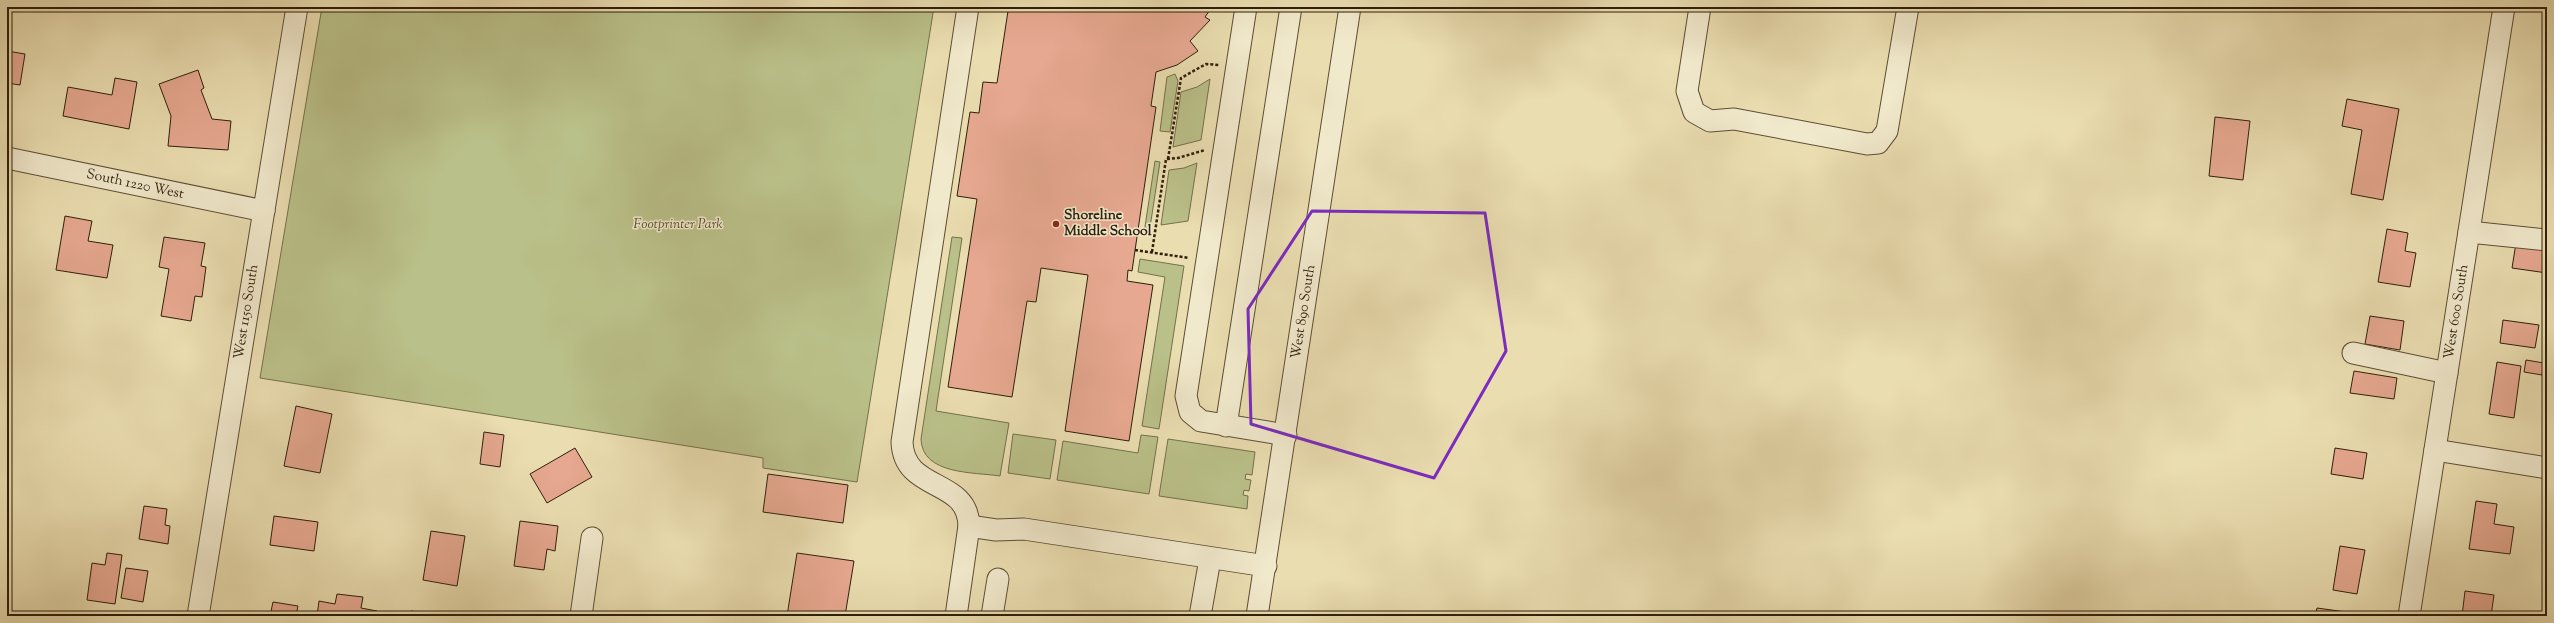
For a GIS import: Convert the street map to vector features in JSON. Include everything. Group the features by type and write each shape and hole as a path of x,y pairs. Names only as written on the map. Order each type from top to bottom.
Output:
{"street":[{"name":"West 1150 South","path":"198,616 297,7"},
{"path":"956,616 970,526 966,512 955,495 924,480 912,470 905,458 902,442 968,7"},
{"path":"1246,7 1186,396 1187,405 1194,417 1201,421 1286,435"},
{"path":"1226,426 1290,7"},
{"name":"West 890 South","path":"1257,616 1266,566 1350,7"},
{"path":"1700,7 1687,90 1694,112 1710,121 1734,119 1867,144 1878,143 1887,131 1908,7"},
{"name":"West 600 South","path":"2409,616 2504,7"},
{"name":"South 1220 West","path":"7,158 264,211"},
{"path":"2469,232 2547,240"},
{"path":"2353,353 2447,373"},
{"path":"2435,450 2547,468"},
{"path":"970,526 996,530 1024,529 1210,559 1266,566"},
{"path":"581,616 592,538"},
{"path":"1200,616 1210,559"},
{"path":"992,616 998,579"}],"path":[{"path":"1152,252 1166,158 1168,159 1181,78 1206,64 1219,66"},
{"path":"1168,159 1178,158 1206,149"},
{"path":"1135,250 1190,258"}],"highlighted area":[{"path":"1312,211 1485,213 1506,351 1434,478 1251,424 1248,309"}],"green space":[{"name":"Footprinter Park","path":"322,7 934,7 857,482 763,468 763,458 260,378"},
{"path":"1175,74 1178,81 1170,132 1160,131 1167,77"},
{"path":"1210,79 1201,140 1173,147 1181,92 1197,87"},
{"path":"1155,161 1160,162 1149,234 1144,233"},
{"path":"1197,163 1188,221 1161,225 1169,170 1184,168"},
{"path":"952,237 962,238 936,411 1009,423 1000,476 951,470 940,465 930,459 924,451 921,439"},
{"path":"1140,259 1184,266 1159,429 1142,426 1165,277 1138,272"},
{"path":"1013,434 1056,440 1050,479 1008,473"},
{"path":"1141,435 1158,437 1149,494 1057,480 1063,441 1138,453"},
{"path":"1168,439 1255,452 1252,475 1246,474 1245,479 1251,480 1249,491 1244,490 1243,495 1248,496 1247,509 1159,496"}],"building":[{"name":"Shoreline Middle School","path":"1000,7 1212,7 1205,17 1210,20 1190,41 1198,51 1177,65 1156,72 1151,106 1156,107 1132,271 1128,270 1127,281 1153,285 1129,441 1065,431 1088,275 1041,268 1036,302 1027,301 1012,397 948,387 977,199 957,196 970,112 979,113 983,82 997,83 1008,11 1000,10"},
{"path":"7,51 25,54 20,85 7,83"},
{"path":"198,70 204,88 201,90 212,119 231,121 228,150 168,146 171,116 159,84"},
{"path":"115,78 137,82 129,129 63,116 68,87 112,95"},
{"path":"2347,99 2399,109 2383,200 2351,194 2362,130 2342,126"},
{"path":"2215,117 2250,121 2243,180 2209,176"},
{"path":"65,216 92,221 88,241 113,245 107,278 56,270"},
{"path":"2387,229 2408,233 2405,251 2416,253 2410,287 2378,282"},
{"path":"164,237 205,243 201,266 206,267 202,297 195,296 191,321 161,316 169,269 159,267"},
{"path":"2516,243 2547,247 2547,273 2512,268"},
{"path":"2370,316 2404,321 2400,350 2365,344"},
{"path":"2503,320 2539,325 2535,348 2500,343"},
{"path":"2526,360 2544,363 2542,375 2524,372"},
{"path":"2497,362 2521,366 2514,418 2489,414"},
{"path":"2354,371 2397,378 2394,399 2350,393"},
{"path":"296,406 332,414 320,473 284,466"},
{"path":"484,432 504,435 500,467 480,464"},
{"path":"575,448 592,477 547,503 530,474"},
{"path":"2335,448 2367,453 2363,479 2331,474"},
{"path":"768,474 848,485 843,523 763,512"},
{"path":"2476,501 2497,504 2494,524 2514,527 2510,554 2469,549"},
{"path":"144,506 167,509 165,525 170,526 168,544 139,539"},
{"path":"274,516 318,522 314,551 270,545"},
{"path":"520,521 558,526 555,551 547,549 544,570 514,566"},
{"path":"431,531 465,536 457,586 423,580"},
{"path":"2340,546 2365,550 2357,594 2333,590"},
{"path":"107,553 122,555 115,604 87,600 92,563 105,565"},
{"path":"797,553 854,561 845,616 787,616"},
{"path":"126,568 148,571 143,602 121,598"},
{"path":"2465,591 2494,595 2491,616 2462,616"},
{"path":"337,594 363,597 361,608 377,611 376,616 317,616 319,601 335,604"},
{"path":"273,602 298,606 296,616 270,616"},
{"path":"2317,608 2346,612 2346,616 2315,616"},
{"path":"411,611 446,616 410,616"}],"place":[{"name":"Shoreline Middle School","path":"1056,224"}]}
